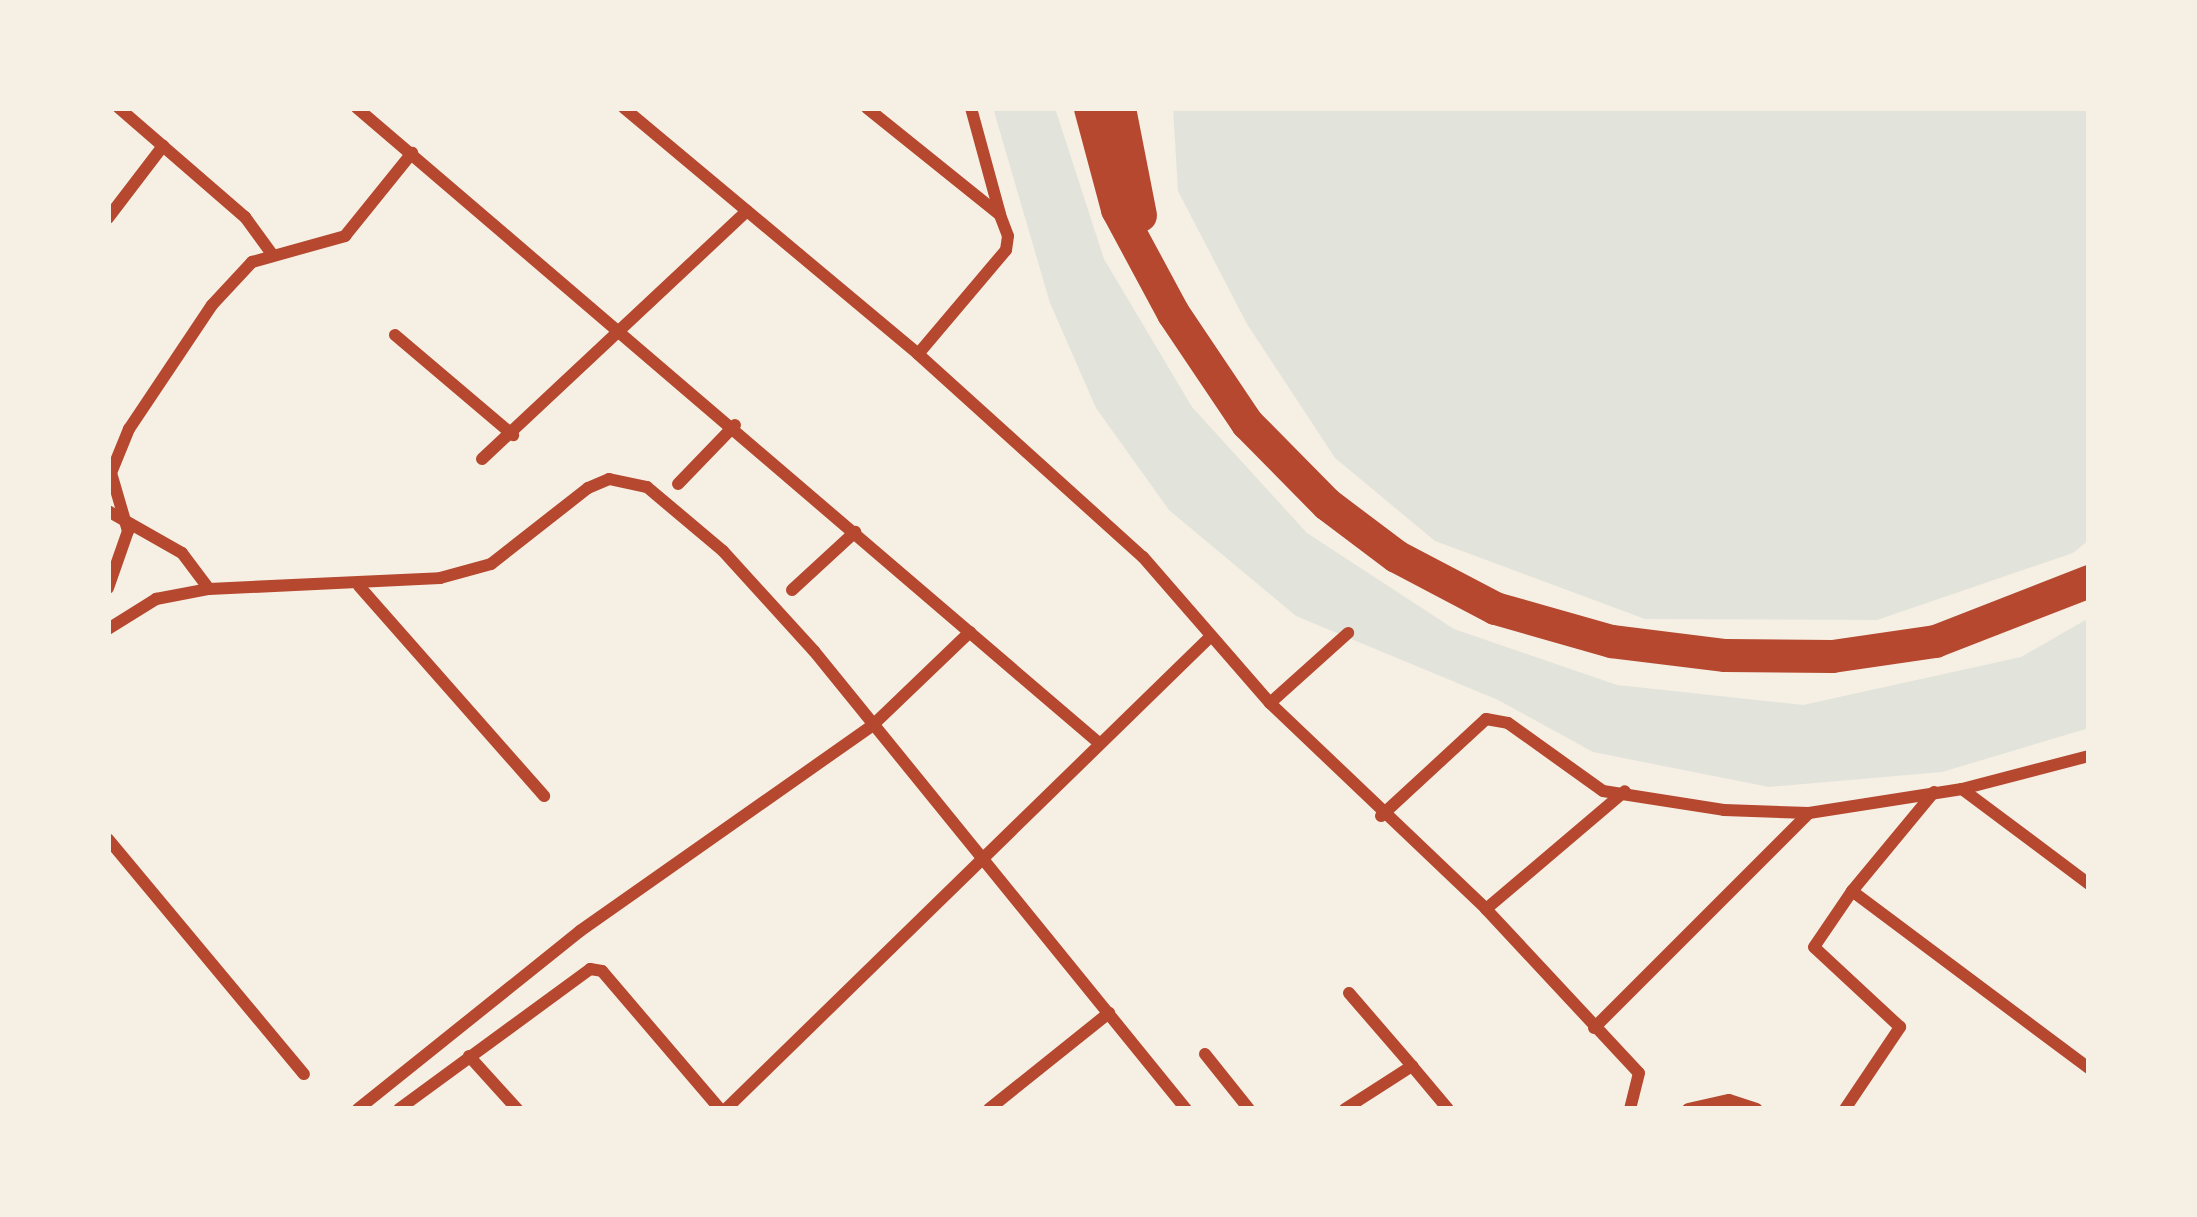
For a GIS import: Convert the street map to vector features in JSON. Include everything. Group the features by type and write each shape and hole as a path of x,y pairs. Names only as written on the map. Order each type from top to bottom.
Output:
{"highway":[{"path":"1090,108 1117,209 1153,275 1247,422 1327,504 1396,556 1495,608 1611,641 1724,656 1832,656 1935,641 2089,581"},
{"path":"1119,108 1153,275"}],"street":[{"path":"118,108 245,217 272,254"},
{"path":"357,108 490,215 1100,743"},
{"path":"624,108 918,353 1143,557 1270,703 1381,816 1486,909 1639,1073 1630,1109"},
{"path":"918,353 1006,250 971,108"},
{"path":"870,109 1000,215"},
{"path":"108,218 163,146"},
{"path":"108,588 127,540 110,483 129,429 238,271 272,254 345,236 412,153"},
{"path":"482,459 747,212"},
{"path":"395,335 513,435"},
{"path":"678,484 735,425"},
{"path":"108,628 156,599 208,589 359,586 491,564 587,488 626,480 666,500 723,551 983,853 1186,1109"},
{"path":"108,511 182,553 208,589"},
{"path":"792,590 855,532"},
{"path":"359,586 544,796"},
{"path":"358,1109 580,932 874,724 970,632"},
{"path":"1270,703 1348,633"},
{"path":"399,1109 596,969 723,1109 1209,638"},
{"path":"1381,816 1486,719 1508,723 1568,773 1603,791 1724,810 1809,813 1963,789 2089,756"},
{"path":"1963,789 2089,884"},
{"path":"1486,909 1624,791"},
{"path":"1845,1109 1900,1027 1814,947 1852,891 1934,792"},
{"path":"1594,1028 1809,813"},
{"path":"108,839 304,1074"},
{"path":"1852,891 2089,1068"},
{"path":"1349,993 1448,1109"},
{"path":"989,1109 1109,1013"},
{"path":"1205,1054 1249,1109"},
{"path":"469,1056 517,1109"},
{"path":"1345,1109 1412,1066"},
{"path":"1688,1109 1729,1100 1757,1109"}],"shaded area":[{"path":"993,108 1055,108 1104,259 1192,407 1307,533 1454,629 1617,685 1803,705 2021,657 2089,618 2089,728 1942,772 1769,787 1593,752 1498,700 1296,616 1169,510 1096,408 1050,303"},
{"path":"1173,108 2089,108 2089,540 2073,553 1877,620 1645,619 1435,541 1335,458 1247,324 1178,191"}]}
